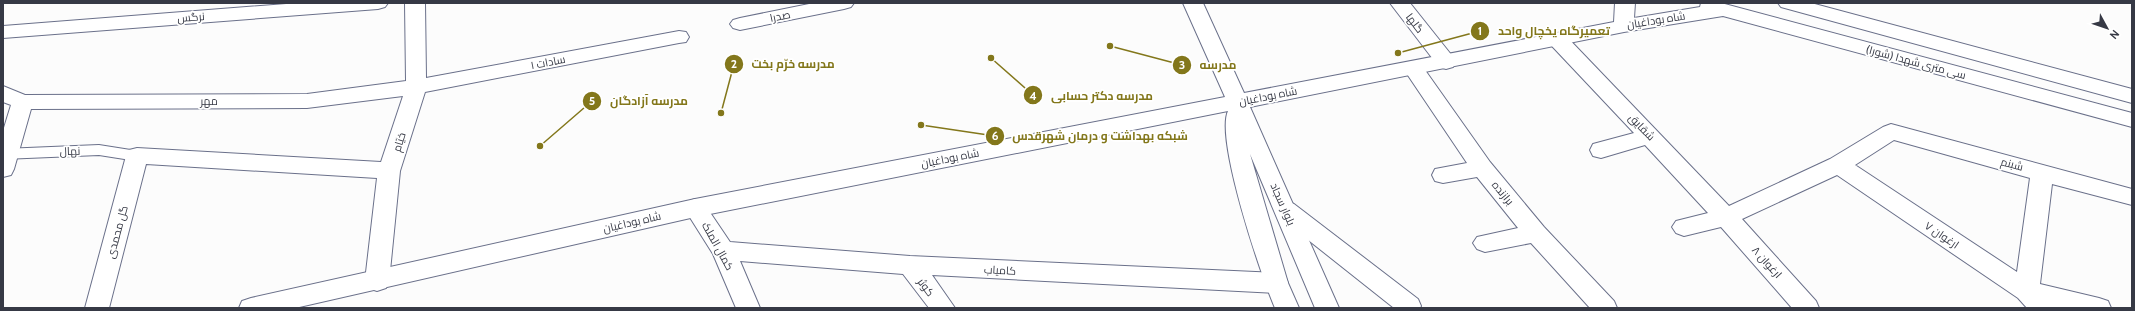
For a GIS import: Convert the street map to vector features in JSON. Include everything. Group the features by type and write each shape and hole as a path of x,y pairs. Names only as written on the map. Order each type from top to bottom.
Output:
{"street":[{"name":"نرگس","path":"3,32 378,3"},
{"name":"خیّام","path":"377,281 390,172 416,87 415,3"},
{"name":"صدرا","path":"740,24 844,3"},
{"name":"بلوار سجاد","path":"1193,3 1236,102 1286,210 1327,308"},
{"name":"گلها","path":"1400,3 1446,62"},
{"path":"1624,26 1625,3"},
{"name":"سی متری شهدا (شورا)","path":"1700,3 2132,120"},
{"path":"1788,3 2132,96"},
{"name":"شاه بوداغیان","path":"251,308 377,281 695,208 1446,62 1556,39 1722,10"},
{"name":"سادات ۱","path":"416,87 679,37"},
{"name":"شقایق","path":"1556,39 1726,217"},
{"name":"برازنده","path":"1413,68 1482,168 1536,233 1605,308"},
{"path":"2055,75 2055,100"},
{"name":"مهر","path":"12,97 307,101 416,87"},
{"path":"5,159 12,97"},
{"name":"بلوار سجاد","path":"1236,102 1239,158 1276,283 1286,308"},
{"name":"شبنم","path":"1838,165 1891,132 2132,197"},
{"path":"1601,150 1650,136"},
{"path":"137,156 390,172"},
{"name":"گل محمدی","path":"97,308 137,156"},
{"path":"1684,226 1726,217 1838,165"},
{"name":"ارغوان ۷","path":"1838,165 2034,300"},
{"path":"1444,175 1482,168"},
{"path":"2042,172 2034,300 2099,308"},
{"name":"کمال الملک","path":"695,208 723,251 748,308"},
{"path":"1286,210 1409,306"},
{"name":"ارغوان ۸","path":"1726,217 1808,308"},
{"path":"1485,243 1536,233"},
{"name":"کامیاب","path":"723,251 910,265 1276,283"},
{"name":"کوثر","path":"910,265 943,308"}],"lane":[{"name":"نهال","path":"5,159 99,150 137,156"}],"place":[{"name":"مدرسه","path":"1110,46"},
{"name":"تعمیرگاه یخچال واحد","path":"1398,53"},
{"name":"مدرسه دکتر حسابی","path":"991,58"},
{"name":"مدرسه خرّم بخت","path":"721,113"},
{"name":"شبکه بهداشت و درمان شهرقدس","path":"921,125"},
{"name":"مدرسه آزادگان","path":"540,146"}]}
